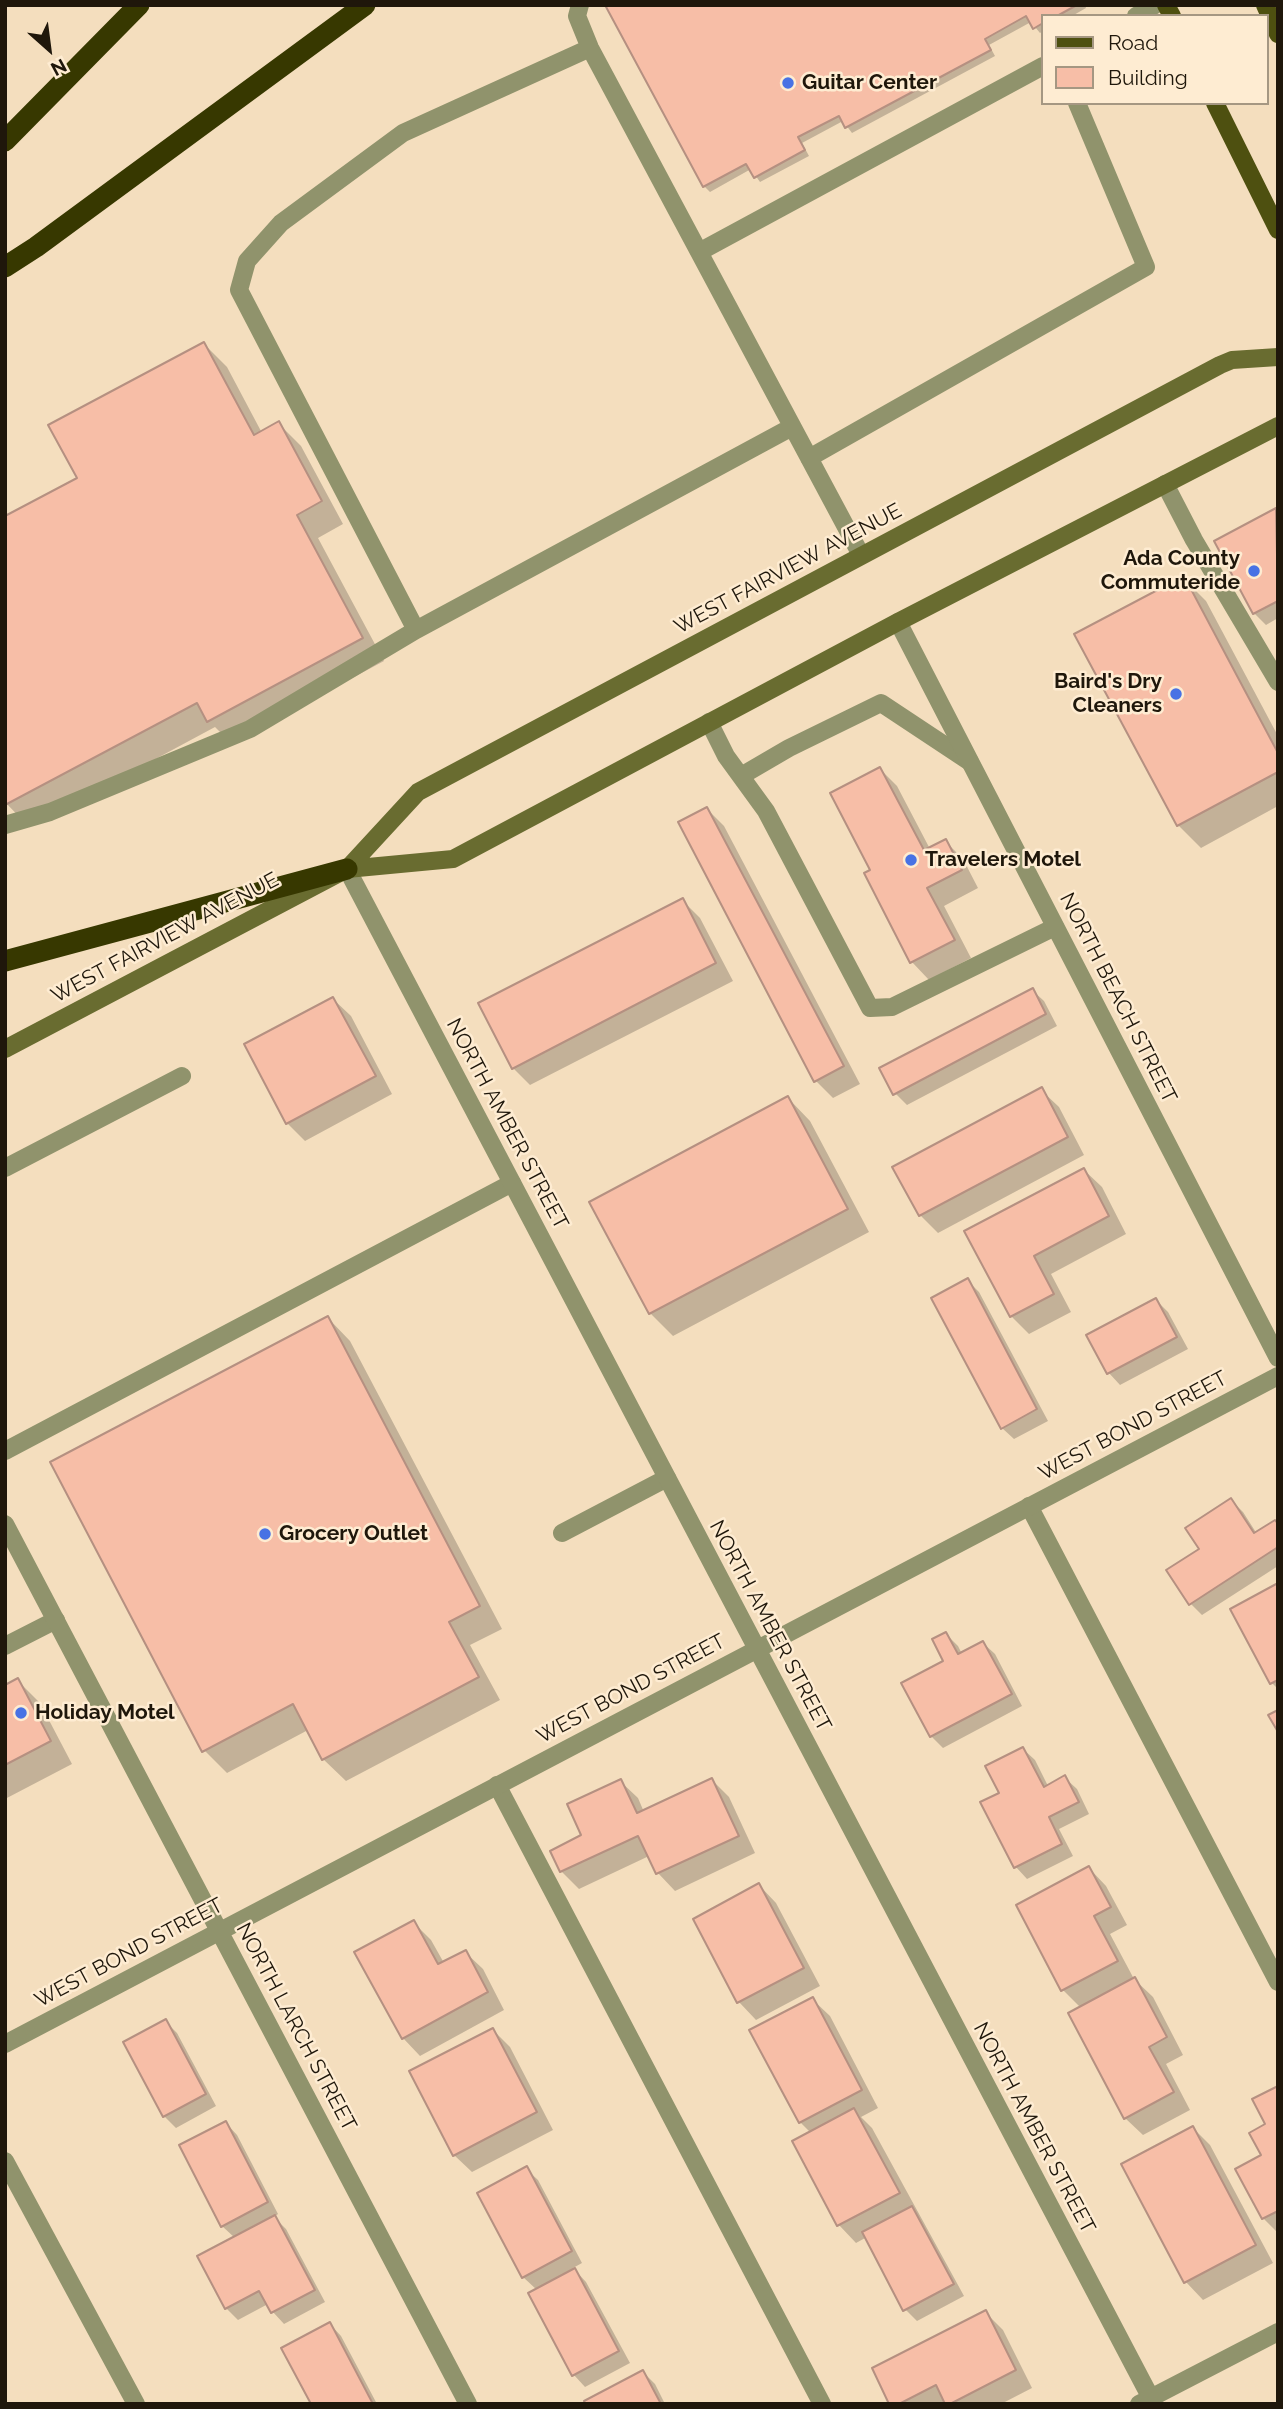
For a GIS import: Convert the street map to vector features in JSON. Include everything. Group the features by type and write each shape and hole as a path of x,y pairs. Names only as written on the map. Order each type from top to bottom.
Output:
{"highway":[{"path":"5,141 139,5"},
{"path":"5,267 365,5"},
{"path":"5,961 347,869"}],"main road":[{"path":"1265,5 1278,34"},
{"path":"1216,105 1278,230"},
{"name":"WEST FAIRVIEW AVENUE","path":"5,1049 347,869 418,792 1220,365 1232,360 1278,356"},
{"name":"WEST FAIRVIEW AVENUE","path":"347,869 453,859 898,622 1278,426"}],"street":[{"path":"580,5 577,16 590,48 861,555"},
{"path":"1139,14 1155,5"},
{"path":"416,630 239,290 247,261 282,223 403,133 590,48"},
{"path":"699,252 1042,67"},
{"path":"809,458 1146,267 1078,105"},
{"path":"5,825 50,812 250,729 416,630 792,427"},
{"path":"1165,484 1194,540 1278,682"},
{"name":"NORTH BEACH STREET","path":"898,622 1278,1358"},
{"path":"741,776 789,748 881,703 970,762"},
{"path":"709,722 726,756 766,811 870,1007 892,1007 1055,927"},
{"name":"NORTH AMBER STREET","path":"347,869 757,1649 1148,2402"},
{"path":"5,1168 182,1076"},
{"path":"5,1451 512,1183"},
{"name":"WEST BOND STREET","path":"5,2044 1278,1376"},
{"path":"562,1533 667,1478"},
{"path":"1029,1506 1278,1982"},
{"name":"NORTH LARCH STREET","path":"5,1524 468,2404"},
{"path":"5,1646 56,1620"},
{"path":"497,1785 822,2404"},
{"path":"5,2161 136,2404"},
{"path":"1148,2402 1278,2332"}],"building":[{"name":"Guitar Center","path":"605,5 1077,5 1061,14 1042,14 1042,24 1033,29 1026,16 985,39 991,50 845,128 839,116 798,137 805,150 754,178 746,164 703,187"},
{"path":"204,342 254,435 279,421 322,501 297,515 363,638 207,722 197,703 5,805 5,516 77,478 48,425"},
{"name":"Ada County Commuteride","path":"1276,508 1278,601 1253,614 1214,541"},
{"name":"Baird's Dry Cleaners","path":"1184,576 1278,753 1278,772 1177,826 1074,634"},
{"name":"Travelers Motel","path":"880,767 924,850 946,839 962,870 927,888 955,940 910,963 864,873 870,870 830,793"},
{"path":"707,807 844,1066 814,1082 678,822"},
{"path":"683,898 716,963 512,1069 478,1003"},
{"path":"1033,988 1046,1014 893,1095 879,1068"},
{"path":"333,997 376,1076 286,1124 244,1044"},
{"path":"1042,1087 1068,1137 919,1216 892,1167"},
{"path":"788,1096 848,1209 649,1314 589,1202"},
{"path":"1084,1168 1109,1216 1034,1256 1054,1294 1010,1317 964,1231"},
{"path":"968,1278 1037,1409 1001,1429 931,1298"},
{"path":"1156,1298 1177,1337 1107,1374 1086,1335"},
{"name":"Grocery Outlet","path":"328,1316 480,1606 449,1622 479,1677 322,1760 293,1704 202,1752 50,1462"},
{"path":"1231,1498 1254,1533 1275,1520 1278,1524 1278,1547 1189,1605 1166,1570 1199,1549 1185,1528"},
{"path":"1278,1583 1278,1680 1270,1684 1230,1609"},
{"path":"946,1632 958,1654 983,1641 1012,1694 930,1737 901,1683 943,1661 932,1639"},
{"name":"Holiday Motel","path":"18,1678 51,1741 5,1765 5,1685"},
{"path":"1278,1710 1278,1732 1268,1715"},
{"path":"1023,1747 1044,1787 1065,1775 1079,1802 1049,1817 1062,1844 1014,1868 980,1802 999,1793 985,1766"},
{"path":"712,1778 739,1836 656,1874 638,1836 560,1872 550,1851 581,1835 567,1804 621,1779 637,1813"},
{"path":"1089,1866 1111,1907 1094,1916 1118,1961 1061,1991 1016,1905"},
{"path":"759,1883 804,1968 737,2003 693,1919"},
{"path":"414,1920 438,1964 466,1950 488,1992 402,2039 354,1952"},
{"path":"1135,1977 1167,2037 1149,2047 1174,2092 1124,2119 1068,2013"},
{"path":"813,1997 862,2090 799,2123 749,2030"},
{"path":"166,2019 206,2094 163,2117 123,2042"},
{"path":"493,2028 537,2112 453,2156 409,2071"},
{"path":"1278,2086 1278,2211 1262,2219 1235,2169 1261,2155 1249,2133 1265,2124 1252,2099"},
{"path":"854,2108 900,2193 837,2226 792,2141"},
{"path":"226,2121 268,2202 221,2227 179,2145"},
{"path":"1193,2126 1256,2245 1184,2283 1121,2164"},
{"path":"527,2166 572,2251 522,2278 477,2193"},
{"path":"912,2206 954,2284 903,2311 862,2232"},
{"path":"275,2215 315,2290 271,2313 259,2291 225,2309 197,2256"},
{"path":"575,2268 619,2351 572,2376 528,2293"},
{"path":"986,2310 1016,2370 950,2404 945,2404 936,2385 899,2404 889,2404 872,2368"},
{"path":"330,2322 373,2404 311,2404 281,2348"},
{"path":"643,2370 661,2404 585,2404 584,2401"}],"place":[{"name":"Guitar Center","path":"788,83"},
{"name":"Ada County Commuteride","path":"1254,571"},
{"name":"Baird's Dry Cleaners","path":"1176,694"},
{"name":"Travelers Motel","path":"911,860"},
{"name":"Grocery Outlet","path":"265,1534"},
{"name":"Holiday Motel","path":"21,1713"}]}
